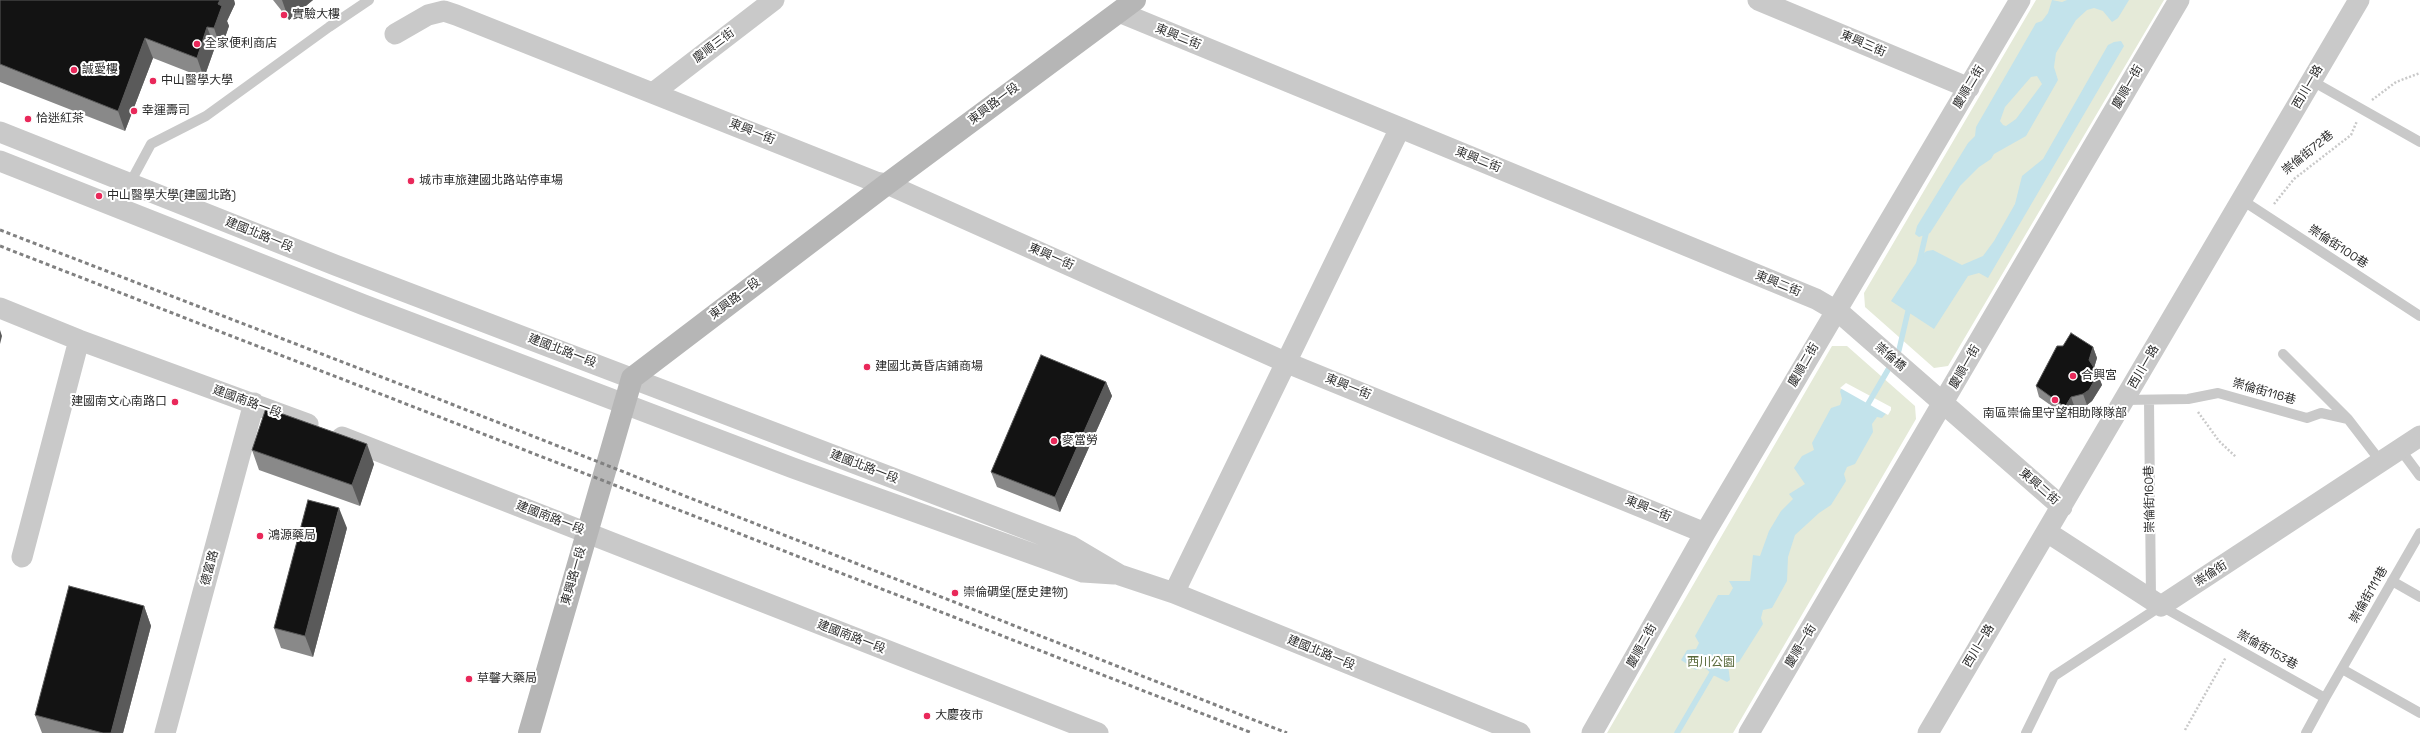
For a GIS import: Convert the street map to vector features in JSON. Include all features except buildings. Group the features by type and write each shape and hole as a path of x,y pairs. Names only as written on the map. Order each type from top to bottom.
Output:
{"street":[{"name":"慶順三街","path":"653,93 774,0"},
{"name":"東興三街","path":"1758,0 1969,88"},
{"name":"慶順二街","path":"1592,733 1705,533 2020,0"},
{"name":"慶順一街","path":"1749,733 1944,404 2179,0"},
{"name":"西川一路","path":"1928,733 2359,0"},
{"name":"東興二街","path":"1127,6 1400,128 1816,299 1836,311"},
{"name":"東興路一段","path":"529,733 632,378 887,184 1127,6"},
{"name":"東興一街","path":"395,34 428,15 444,10 876,182 887,184 1286,362 1705,533"},
{"path":"1174,594 1400,128"},
{"name":"建國北路一段","path":"0,132 335,265 1071,546 1120,575 1174,594 1520,733"},
{"name":"建國北路一段","path":"0,161 364,305 793,468 1083,572 1120,575"},
{"name":"建國南路一段","path":"0,308 79,340 254,403 1098,733"},
{"name":"崇倫橋","path":"1836,311 1944,404"},
{"path":"22,557 79,340"},
{"name":"德富路","path":"166,733 254,403"},
{"name":"東興二街","path":"1944,404 2062,507"},
{"name":"崇倫街","path":"2154,606 2420,436"},
{"path":"2047,532 2154,606"}],"lane":[{"path":"130,184 151,144 206,116 369,0"},
{"path":"2312,81 2420,142"},
{"name":"崇倫街100巷","path":"2242,200 2420,316"},
{"name":"崇倫街116巷","path":"2283,354 2348,419 2381,462"},
{"name":"崇倫街116巷","path":"2124,400 2188,399 2218,392 2307,418 2321,413 2348,419"},
{"name":"崇倫街160巷","path":"2149,400 2154,606"},
{"path":"2400,449 2420,476"},
{"name":"崇倫街111巷","path":"2325,698 2420,534"},
{"path":"2392,581 2420,597"},
{"name":"崇倫街153巷","path":"2154,606 2233,646 2325,698"},
{"name":"崇倫街","path":"2026,733 2054,676 2154,606"},
{"path":"2342,669 2420,713"},
{"path":"2306,733 2325,698"}],"path":[{"path":"2362,108 2396,82 2420,73"},
{"name":"崇倫街72巷","path":"2265,214 2294,179 2351,135 2362,108"},
{"path":"2188,399 2219,441 2236,457"},
{"path":"2186,730 2233,646"}],"green space":[{"path":"2036,0 2164,0 1948,366 1934,368 1865,307 1864,293"},
{"name":"西川公園","path":"1832,346 1847,346 1915,406 1916,419 1733,733 1607,733"}],"water":[{"path":"2052,0 2062,2 2067,0 2129,0 2118,18 2112,22 2103,11 2094,8 2087,10 2076,20 2056,53 2054,67 2058,80 2026,136 1994,154 1991,159 1979,167 1960,186 1930,233 1919,237 1915,234 1917,226 1968,143 1975,136 1976,127 2036,23 2042,21 2048,13","holes":["2037,76 2042,84 2016,119 2006,126 2003,125 2000,121 2005,107 2031,77"]},
{"path":"2121,41 2124,46 1988,278 1979,273 1968,276 1934,329 1891,301 1922,254 1927,251 1933,250 1962,265 1983,256 1994,241 2015,204 2022,176 2043,159 2108,45"},
{"path":"1845,385 1890,409 1882,418 1877,417 1872,424 1873,432 1855,464 1847,467 1844,474 1846,481 1831,505 1819,513 1795,535 1788,557 1787,581 1772,608 1763,610 1761,618 1763,624 1739,662 1728,665 1730,680 1727,682 1713,675 1702,665 1696,670 1681,660 1687,650 1696,649 1699,643 1695,636 1718,595 1729,595 1733,588 1729,581 1750,581 1753,555 1760,556 1769,531 1781,511 1793,499 1789,494 1805,484 1794,468 1802,456 1814,450 1812,443 1831,408 1840,405 1842,399 1840,391"}],"pier":[{"path":"1846,383 1891,407 1888,415 1840,388"}],"waterway":[{"path":"1919,263 1927,229"},
{"path":"1896,356 1899,350 1909,307"},
{"path":"1868,404 1892,363"},
{"path":"1677,733 1715,668"}],"railway":[{"path":"0,230 436,398 1287,733"},
{"path":"0,246 1252,733"}],"place":[{"name":"實驗大樓","path":"284,15"},
{"name":"全家便利商店","path":"197,44"},
{"name":"誠愛樓","path":"74,70"},
{"name":"中山醫學大學","path":"153,81"},
{"name":"幸運壽司","path":"134,111"},
{"name":"恰迷紅茶","path":"28,119"},
{"name":"城市車旅建國北路站停車場","path":"411,181"},
{"name":"中山醫學大學(建國北路)","path":"99,196"},
{"name":"建國北黃昏店鋪商場","path":"867,367"},
{"name":"合興宮","path":"2073,376"},
{"name":"南區崇倫里守望相助隊隊部","path":"2055,400"},
{"name":"建國南文心南路口","path":"175,402"},
{"name":"麥當勞","path":"1054,441"},
{"name":"鴻源藥局","path":"260,536"},
{"name":"崇倫碉堡(歷史建物)","path":"955,593"},
{"name":"草馨大藥局","path":"469,679"},
{"name":"大慶夜市","path":"927,716"}]}
